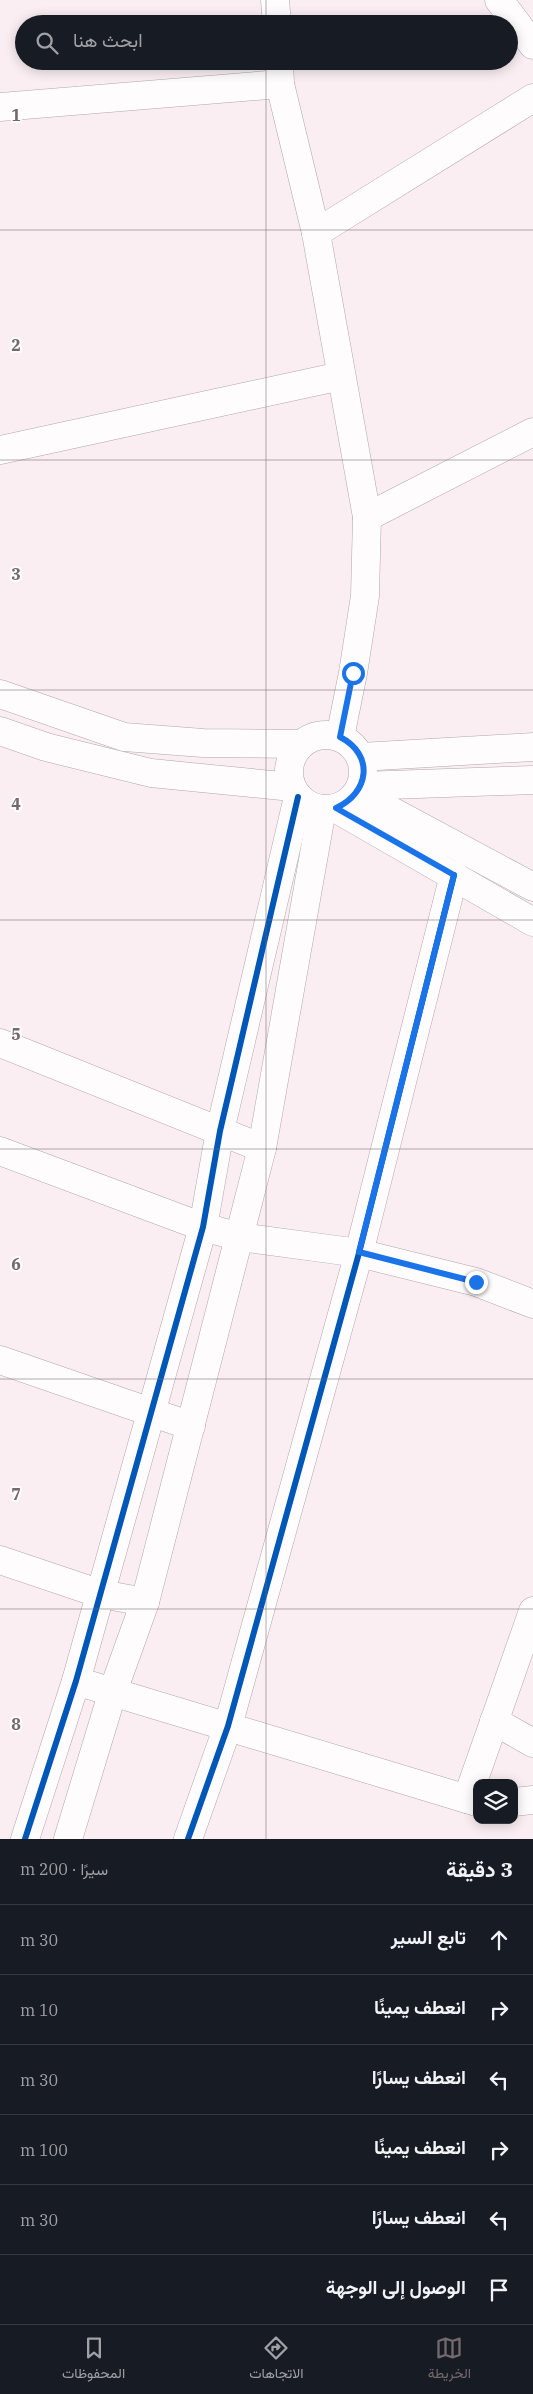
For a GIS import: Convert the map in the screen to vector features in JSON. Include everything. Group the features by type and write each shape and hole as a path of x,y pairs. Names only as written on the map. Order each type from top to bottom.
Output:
{"street":[{"path":"275,0 276,15"},
{"path":"499,0 510,15"},
{"path":"518,26 533,46"},
{"path":"0,107 279,73 316,233 367,517 365,596 353,673 340,737"},
{"path":"316,233 533,98"},
{"path":"0,450 341,376"},
{"path":"367,517 533,432"},
{"path":"0,694 124,737 204,744 301,744 320,735 340,737 356,748 361,757 364,776 359,789 348,802 329,809"},
{"path":"0,731 54,750 151,773 295,792"},
{"path":"301,744 290,764 289,776 295,792 308,805 329,809 454,875 533,922"},
{"path":"361,757 533,747"},
{"path":"359,789 533,780"},
{"path":"359,789 533,887"},
{"path":"25,1839 76,1681 203,1227 220,1131 295,792"},
{"path":"68,1839 113,1691 145,1602 240,1237 262,1148 329,809"},
{"path":"188,1839 228,1726 359,1252 454,875"},
{"path":"0,1043 262,1148"},
{"path":"0,1151 203,1227 240,1237 359,1252 476,1282 533,1304"},
{"path":"0,1360 191,1426"},
{"path":"0,1560 100,1594 145,1602"},
{"path":"76,1681 472,1800 494,1721 533,1611"},
{"path":"494,1721 533,1743"},
{"path":"518,1802 533,1800"}],"cycle path":[{"path":"25,1839 76,1681 203,1227 220,1131 298,797"},
{"path":"188,1839 228,1726 359,1253 454,875"}],"route":[{"path":"353,673 340,737 356,748 361,757 364,776 358,792 348,802 336,808 454,875 359,1252 476,1282"}]}
